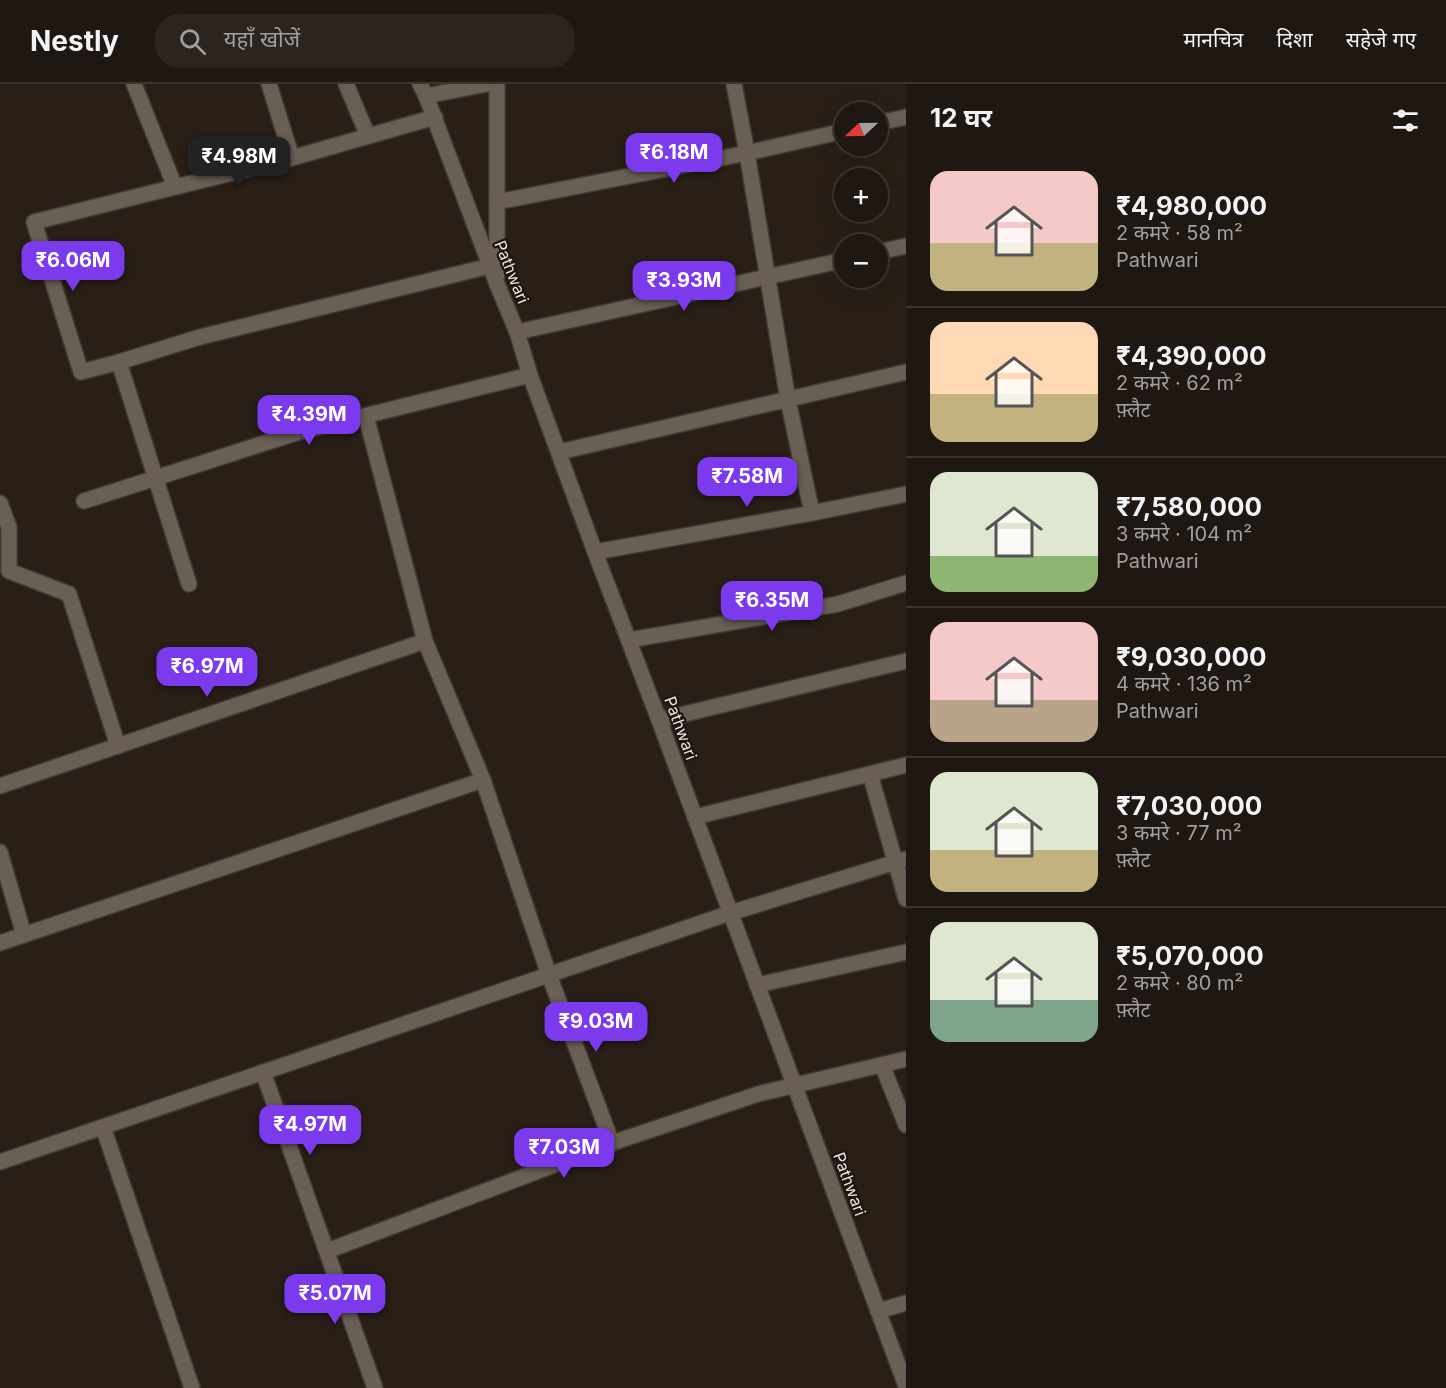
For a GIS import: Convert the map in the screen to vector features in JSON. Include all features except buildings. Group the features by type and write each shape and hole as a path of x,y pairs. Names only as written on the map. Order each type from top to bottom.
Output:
{"street":[{"path":"134,84 175,187"},
{"path":"269,84 292,158"},
{"path":"346,84 368,136"},
{"path":"423,90 487,84"},
{"path":"497,84 497,284"},
{"path":"734,84 788,400 812,513"},
{"name":"Pathwari","path":"423,90 517,332 530,375 595,552 906,1386"},
{"path":"435,117 292,158 34,222 81,372 200,337 490,266"},
{"path":"888,121 906,117"},
{"path":"497,202 747,153 834,133"},
{"path":"888,250 906,246"},
{"path":"517,332 834,262"},
{"path":"119,362 189,584"},
{"path":"559,452 906,372"},
{"path":"84,501 299,432 530,375"},
{"path":"366,416 425,641 483,780 549,975 612,1143"},
{"path":"595,552 906,494"},
{"path":"0,504 9,527 9,571 69,594 118,746"},
{"path":"629,640 838,604 906,583"},
{"path":"0,786 425,641"},
{"path":"659,720 906,661"},
{"path":"695,818 906,765"},
{"path":"870,774 900,861 906,899"},
{"path":"0,943 483,780"},
{"path":"0,852 24,935"},
{"path":"0,1162 730,913 900,861"},
{"path":"757,985 906,952"},
{"path":"327,1251 612,1143 758,1094 906,1059"},
{"path":"882,1065 906,1125"},
{"path":"263,1072 375,1388"},
{"path":"103,1127 192,1388"},
{"path":"878,1311 906,1303"}]}
